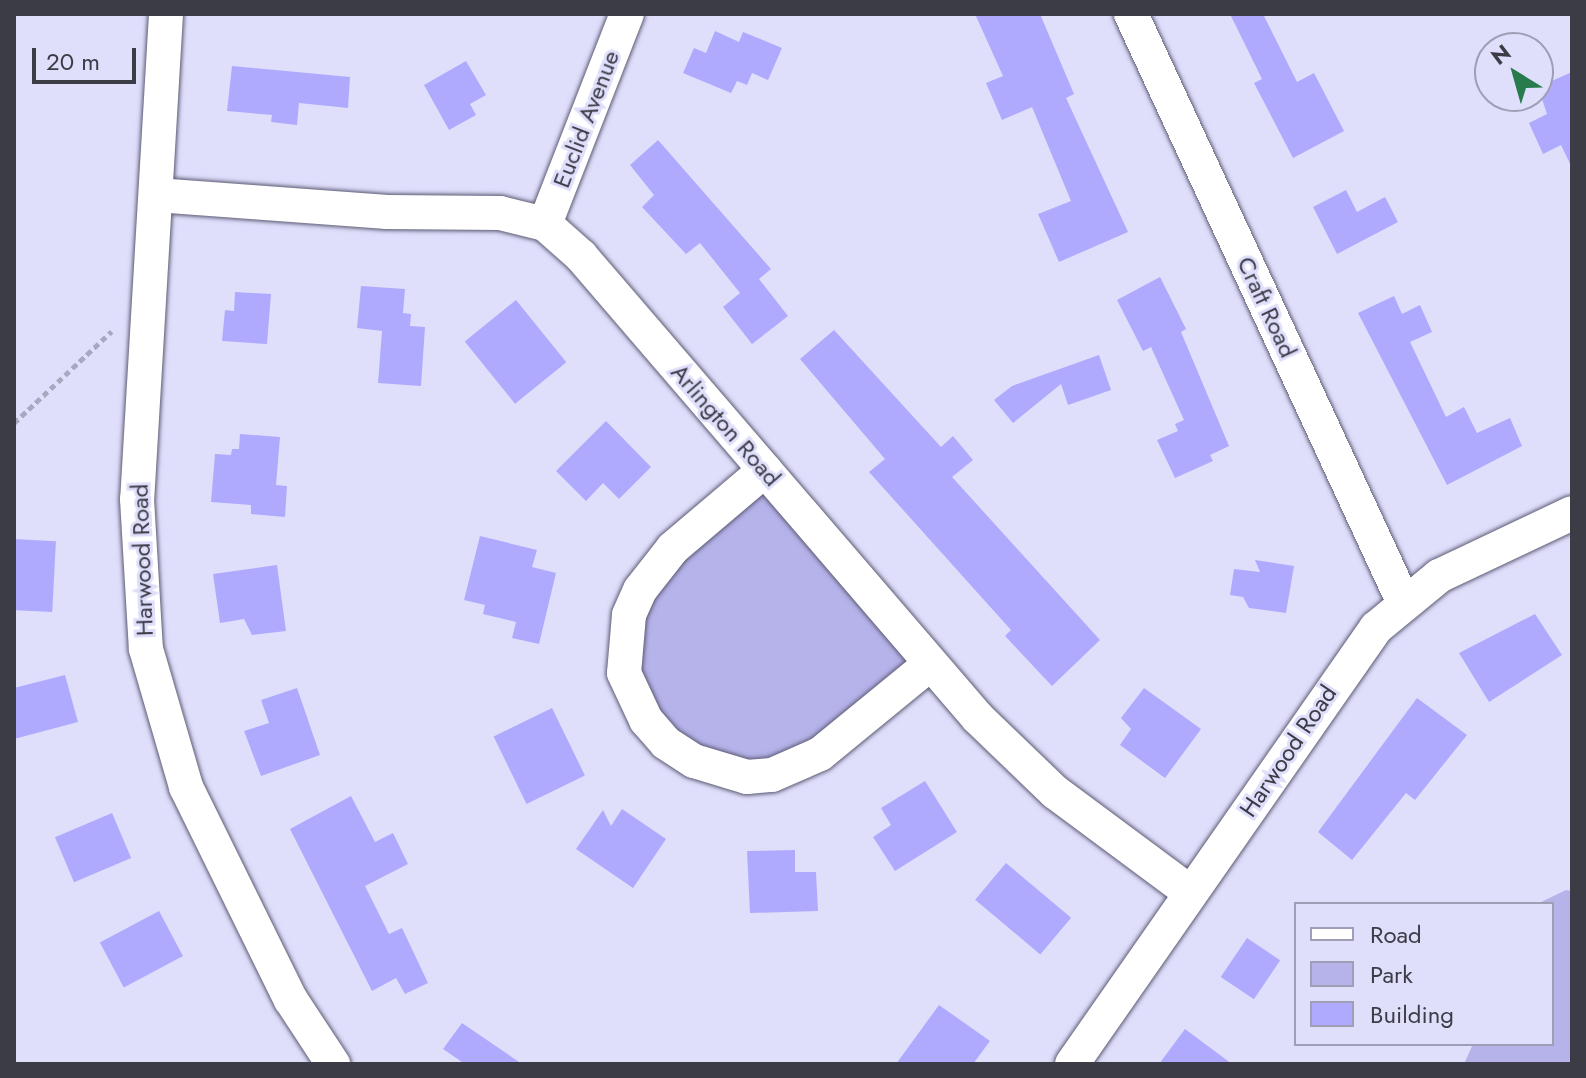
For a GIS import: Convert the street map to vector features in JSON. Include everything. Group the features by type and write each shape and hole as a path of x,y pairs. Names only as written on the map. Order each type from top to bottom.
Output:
{"street":[{"name":"Harwood Road","path":"166,14 137,551 155,694 168,740 207,830 291,1000 333,1064"},
{"name":"Euclid Avenue","path":"545,224 627,14"},
{"name":"Craft Road","path":"1131,14 1403,601"},
{"name":"Arlington Road","path":"156,195 387,212 500,213 545,224 581,256 930,664 1055,792 1191,893"},
{"path":"765,470 673,548 640,590 629,615 624,673 646,720 666,743 694,761 734,774 772,775 820,754 930,664"},
{"name":"Harwood Road","path":"1072,1064 1350,661 1403,601 1439,576 1572,513"}],"path":[{"path":"14,423 95,346 149,305"}],"green space":[{"path":"765,470 930,664 797,767 694,761 624,673 629,615"},
{"path":"1566,890 1572,891 1572,1064 1464,1064 1472,1046 1554,1046 1554,902 1541,902"}],"building":[{"path":"975,14 1040,14 1074,94 1066,98 1128,232 1059,262 1038,214 1071,201 1032,107 1002,120 986,83 1003,76"},
{"path":"1230,14 1263,14 1297,82 1314,73 1344,131 1293,158 1254,83 1262,79"},
{"path":"715,31 739,42 743,32 782,48 768,80 752,73 747,85 737,81 731,93 683,73 694,48 706,53"},
{"path":"466,61 486,95 470,104 476,115 449,130 424,85"},
{"path":"232,66 350,77 348,108 299,103 297,125 271,122 272,115 227,111"},
{"path":"1572,72 1572,168 1561,145 1543,154 1529,123 1546,112 1554,112 1554,80"},
{"path":"658,140 771,269 759,279 788,316 752,344 723,307 740,293 700,243 686,254 642,207 654,195 630,165"},
{"path":"1346,190 1357,212 1385,197 1398,222 1337,254 1313,207"},
{"path":"1160,277 1186,329 1181,332 1229,446 1210,455 1213,461 1175,478 1157,440 1178,431 1175,424 1184,420 1151,347 1143,351 1117,300"},
{"path":"361,286 405,289 403,313 411,314 410,326 425,327 421,386 378,383 382,331 357,328"},
{"path":"235,292 271,294 267,344 222,341 225,310 234,311"},
{"path":"1394,296 1402,314 1420,305 1432,332 1410,342 1446,417 1464,407 1477,433 1510,418 1522,446 1447,485 1358,313"},
{"path":"516,300 566,362 515,404 465,342"},
{"path":"834,330 941,447 953,436 973,460 952,477 1100,640 1052,686 1005,636 1011,630 869,472 885,459 800,359"},
{"path":"1099,355 1111,390 1068,405 1061,384 1013,423 994,400 1012,386"},
{"path":"606,421 651,467 619,499 603,483 586,501 556,471"},
{"path":"240,434 280,437 276,485 287,486 285,517 251,514 251,505 211,502 215,454 231,455 232,449 239,449"},
{"path":"480,536 537,550 532,567 556,573 539,644 512,638 516,622 483,614 485,605 464,600"},
{"path":"14,539 56,541 52,612 14,610"},
{"path":"1255,560 1294,566 1286,613 1249,608 1243,597 1230,595 1234,569 1260,572"},
{"path":"277,565 286,631 252,635 244,619 220,623 213,574"},
{"path":"1535,614 1562,655 1489,702 1459,653"},
{"path":"65,675 78,722 14,739 14,688"},
{"path":"297,688 320,755 261,776 244,731 269,723 261,700"},
{"path":"1144,688 1201,729 1165,778 1120,745 1131,729 1121,718"},
{"path":"1417,698 1467,735 1415,800 1406,793 1352,860 1318,832"},
{"path":"552,708 585,775 526,804 494,736"},
{"path":"925,781 957,832 895,871 873,837 891,825 881,808"},
{"path":"351,796 375,842 393,833 408,864 365,886 389,934 402,928 428,983 405,994 396,978 372,991 290,829"},
{"path":"622,809 666,839 633,888 576,849 603,810 611,826"},
{"path":"112,813 131,858 74,882 55,837"},
{"path":"795,850 795,872 816,872 818,911 750,913 747,851"},
{"path":"1006,863 1071,918 1040,954 975,900"},
{"path":"159,911 183,956 124,987 100,942"},
{"path":"1247,938 1280,960 1254,999 1221,977"},
{"path":"939,1005 990,1041 973,1064 896,1064"},
{"path":"462,1023 522,1064 465,1064 443,1049"},
{"path":"1185,1029 1232,1064 1159,1064"}]}
